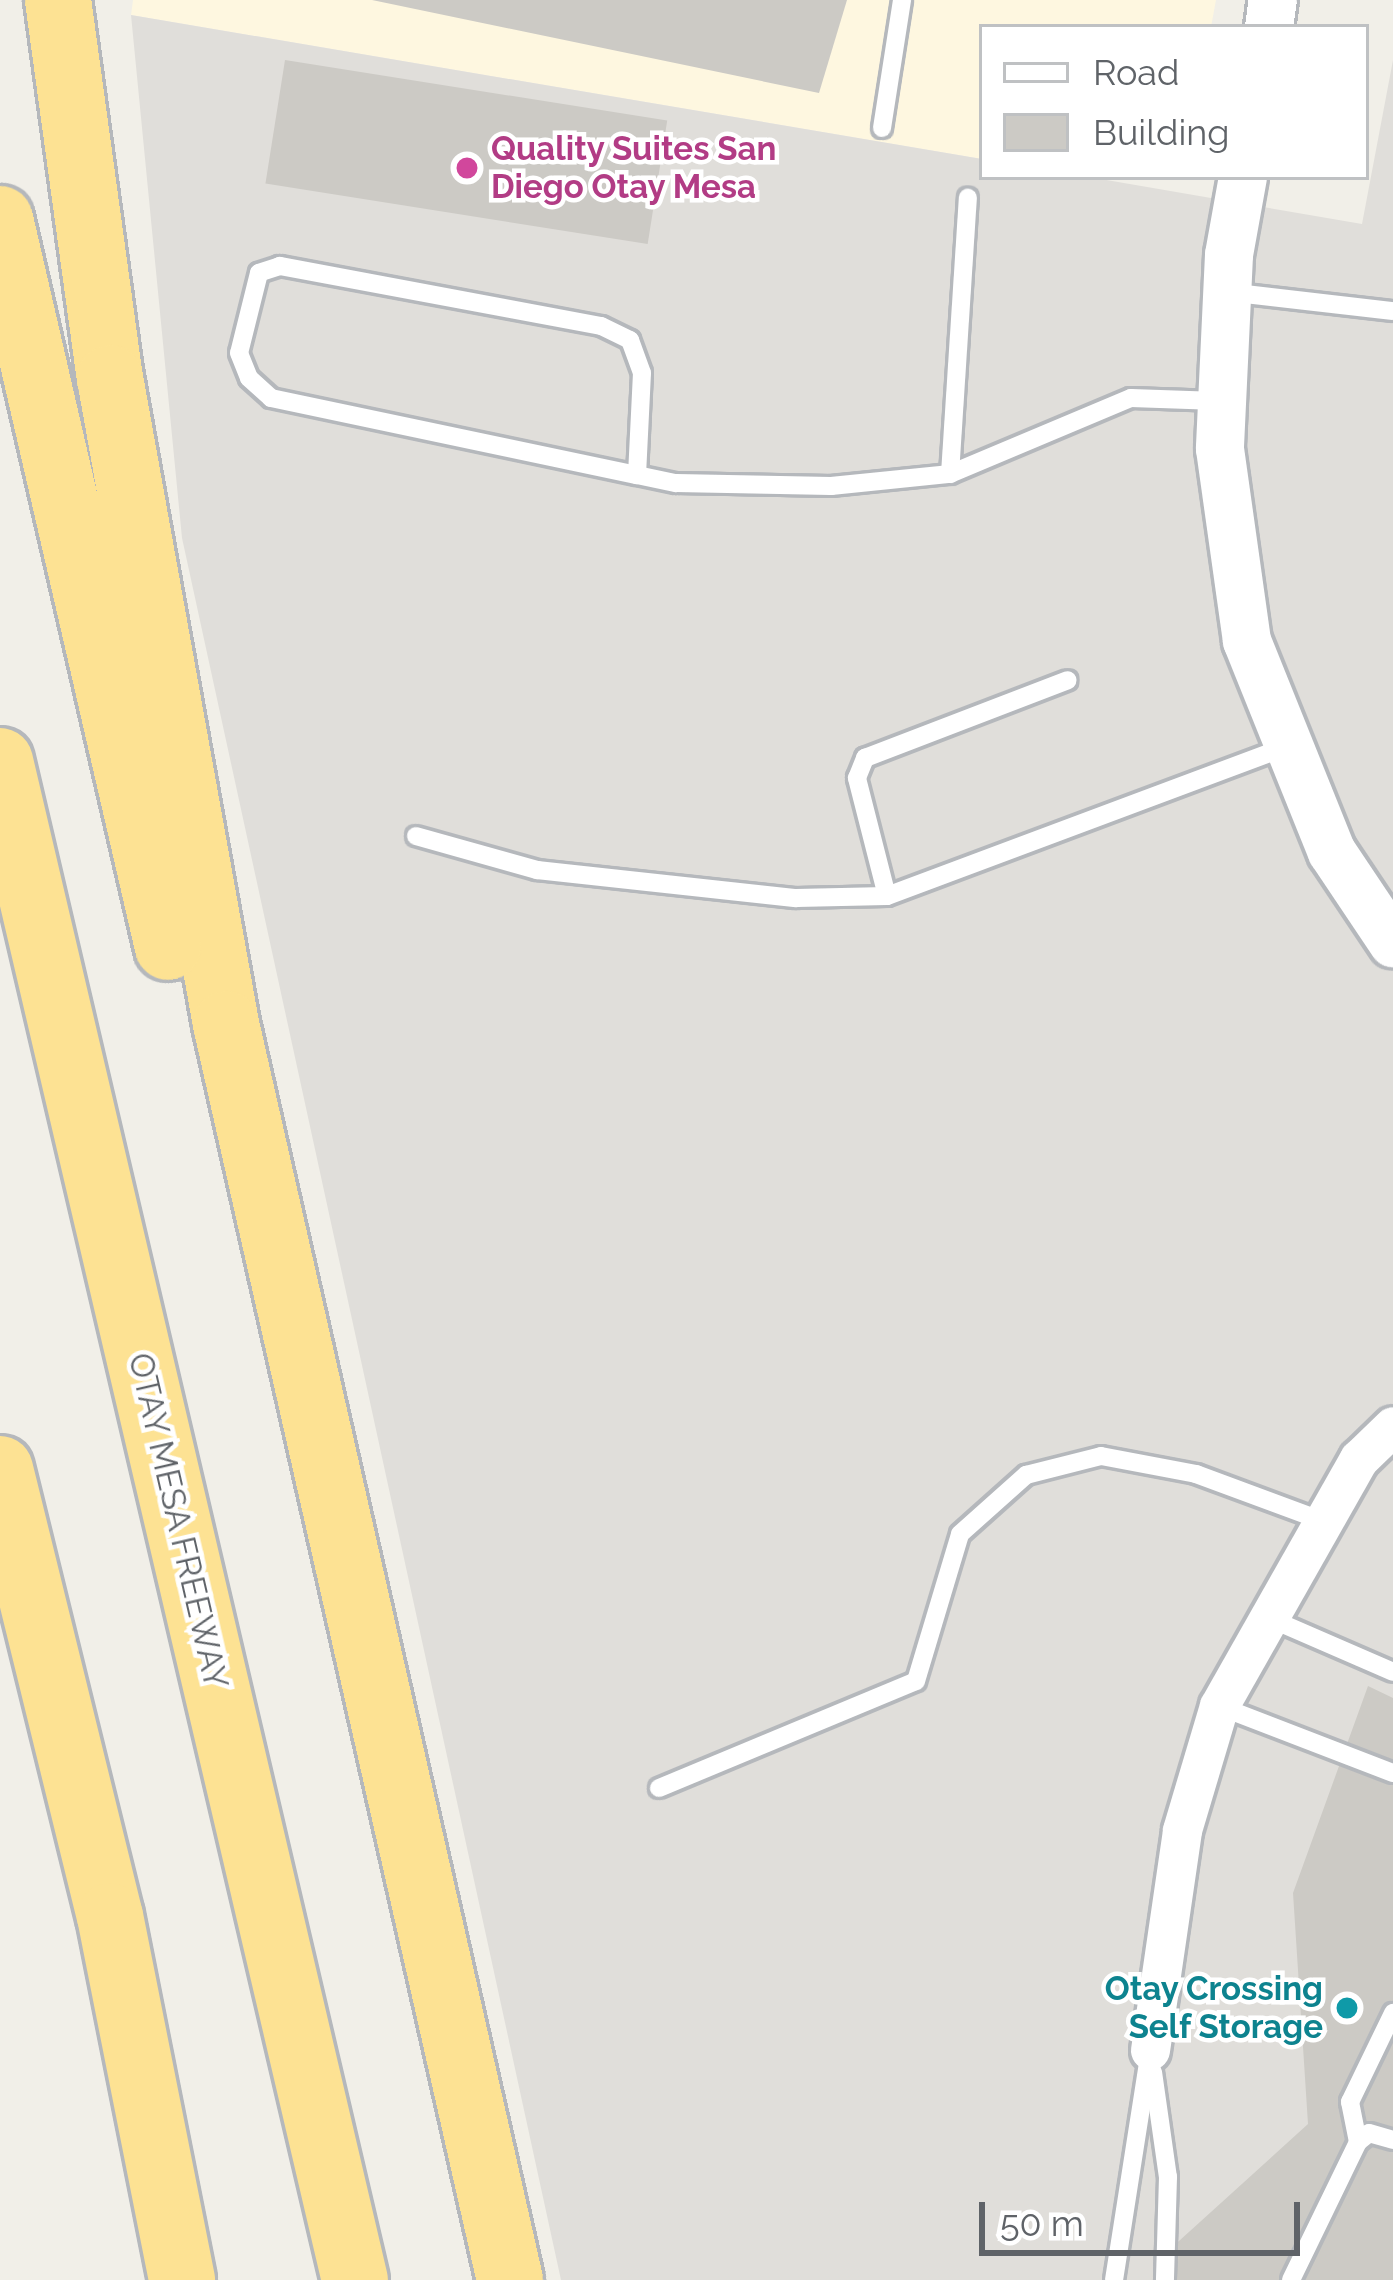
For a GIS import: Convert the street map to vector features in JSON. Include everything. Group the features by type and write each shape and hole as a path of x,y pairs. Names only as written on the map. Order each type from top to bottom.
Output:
{"highway":[{"path":"58,0 106,356 226,1024 315,1395 327,1492 510,2280"},
{"path":"0,219 167,944 291,1404 327,1492"},
{"name":"OTAY MESA FREEWAY","path":"0,761 356,2280"},
{"path":"0,1469 110,1916 182,2280"},
{"path":"0,1645 110,1916"}],"street":[{"path":"1243,180 1228,292 1220,449 1247,641 1332,852 1393,943"},
{"path":"1150,2050 1181,1830 1219,1706 1359,1459 1393,1426"}],"lane":[{"path":"882,128 902,0"},
{"path":"950,474 968,198"},
{"path":"637,475 642,373 630,340 601,326 280,266 259,273 239,353 249,378 271,398 637,475 831,486 950,474 1131,398 1222,401"},
{"path":"1228,292 1393,311"},
{"path":"887,896 857,778 865,758 1068,680"},
{"path":"416,836 537,870 796,898 887,896 1289,746"},
{"path":"659,1788 916,1681 960,1534 1026,1475 1101,1456 1196,1474 1323,1521"},
{"path":"1269,1618 1393,1672"},
{"path":"1219,1706 1314,1736 1393,1773"},
{"path":"1358,2142 1350,2102 1393,2013"},
{"path":"1114,2280 1150,2050"},
{"path":"1150,2050 1168,2177 1165,2280"},
{"path":"1291,2280 1358,2142 1370,2133 1393,2140"}],"shaded area":[{"path":"133,0 1216,0 1212,24 979,24 979,158 131,15"},
{"path":"131,15 979,158 979,180 1106,180 1362,224 1393,60 1393,2280 561,2280 182,538"}],"building":[{"path":"372,0 847,0 819,93"},
{"name":"Quality Suites San Diego Otay Mesa","path":"285,60 667,121 648,244 265,183"},
{"name":"Otay Crossing Self Storage","path":"1368,1686 1393,1698 1393,2280 1155,2280 1158,2260 1308,2124 1293,1893"}],"place":[{"name":"Quality Suites San Diego Otay Mesa","path":"467,168"},
{"name":"Otay Crossing Self Storage","path":"1347,2008"}]}
